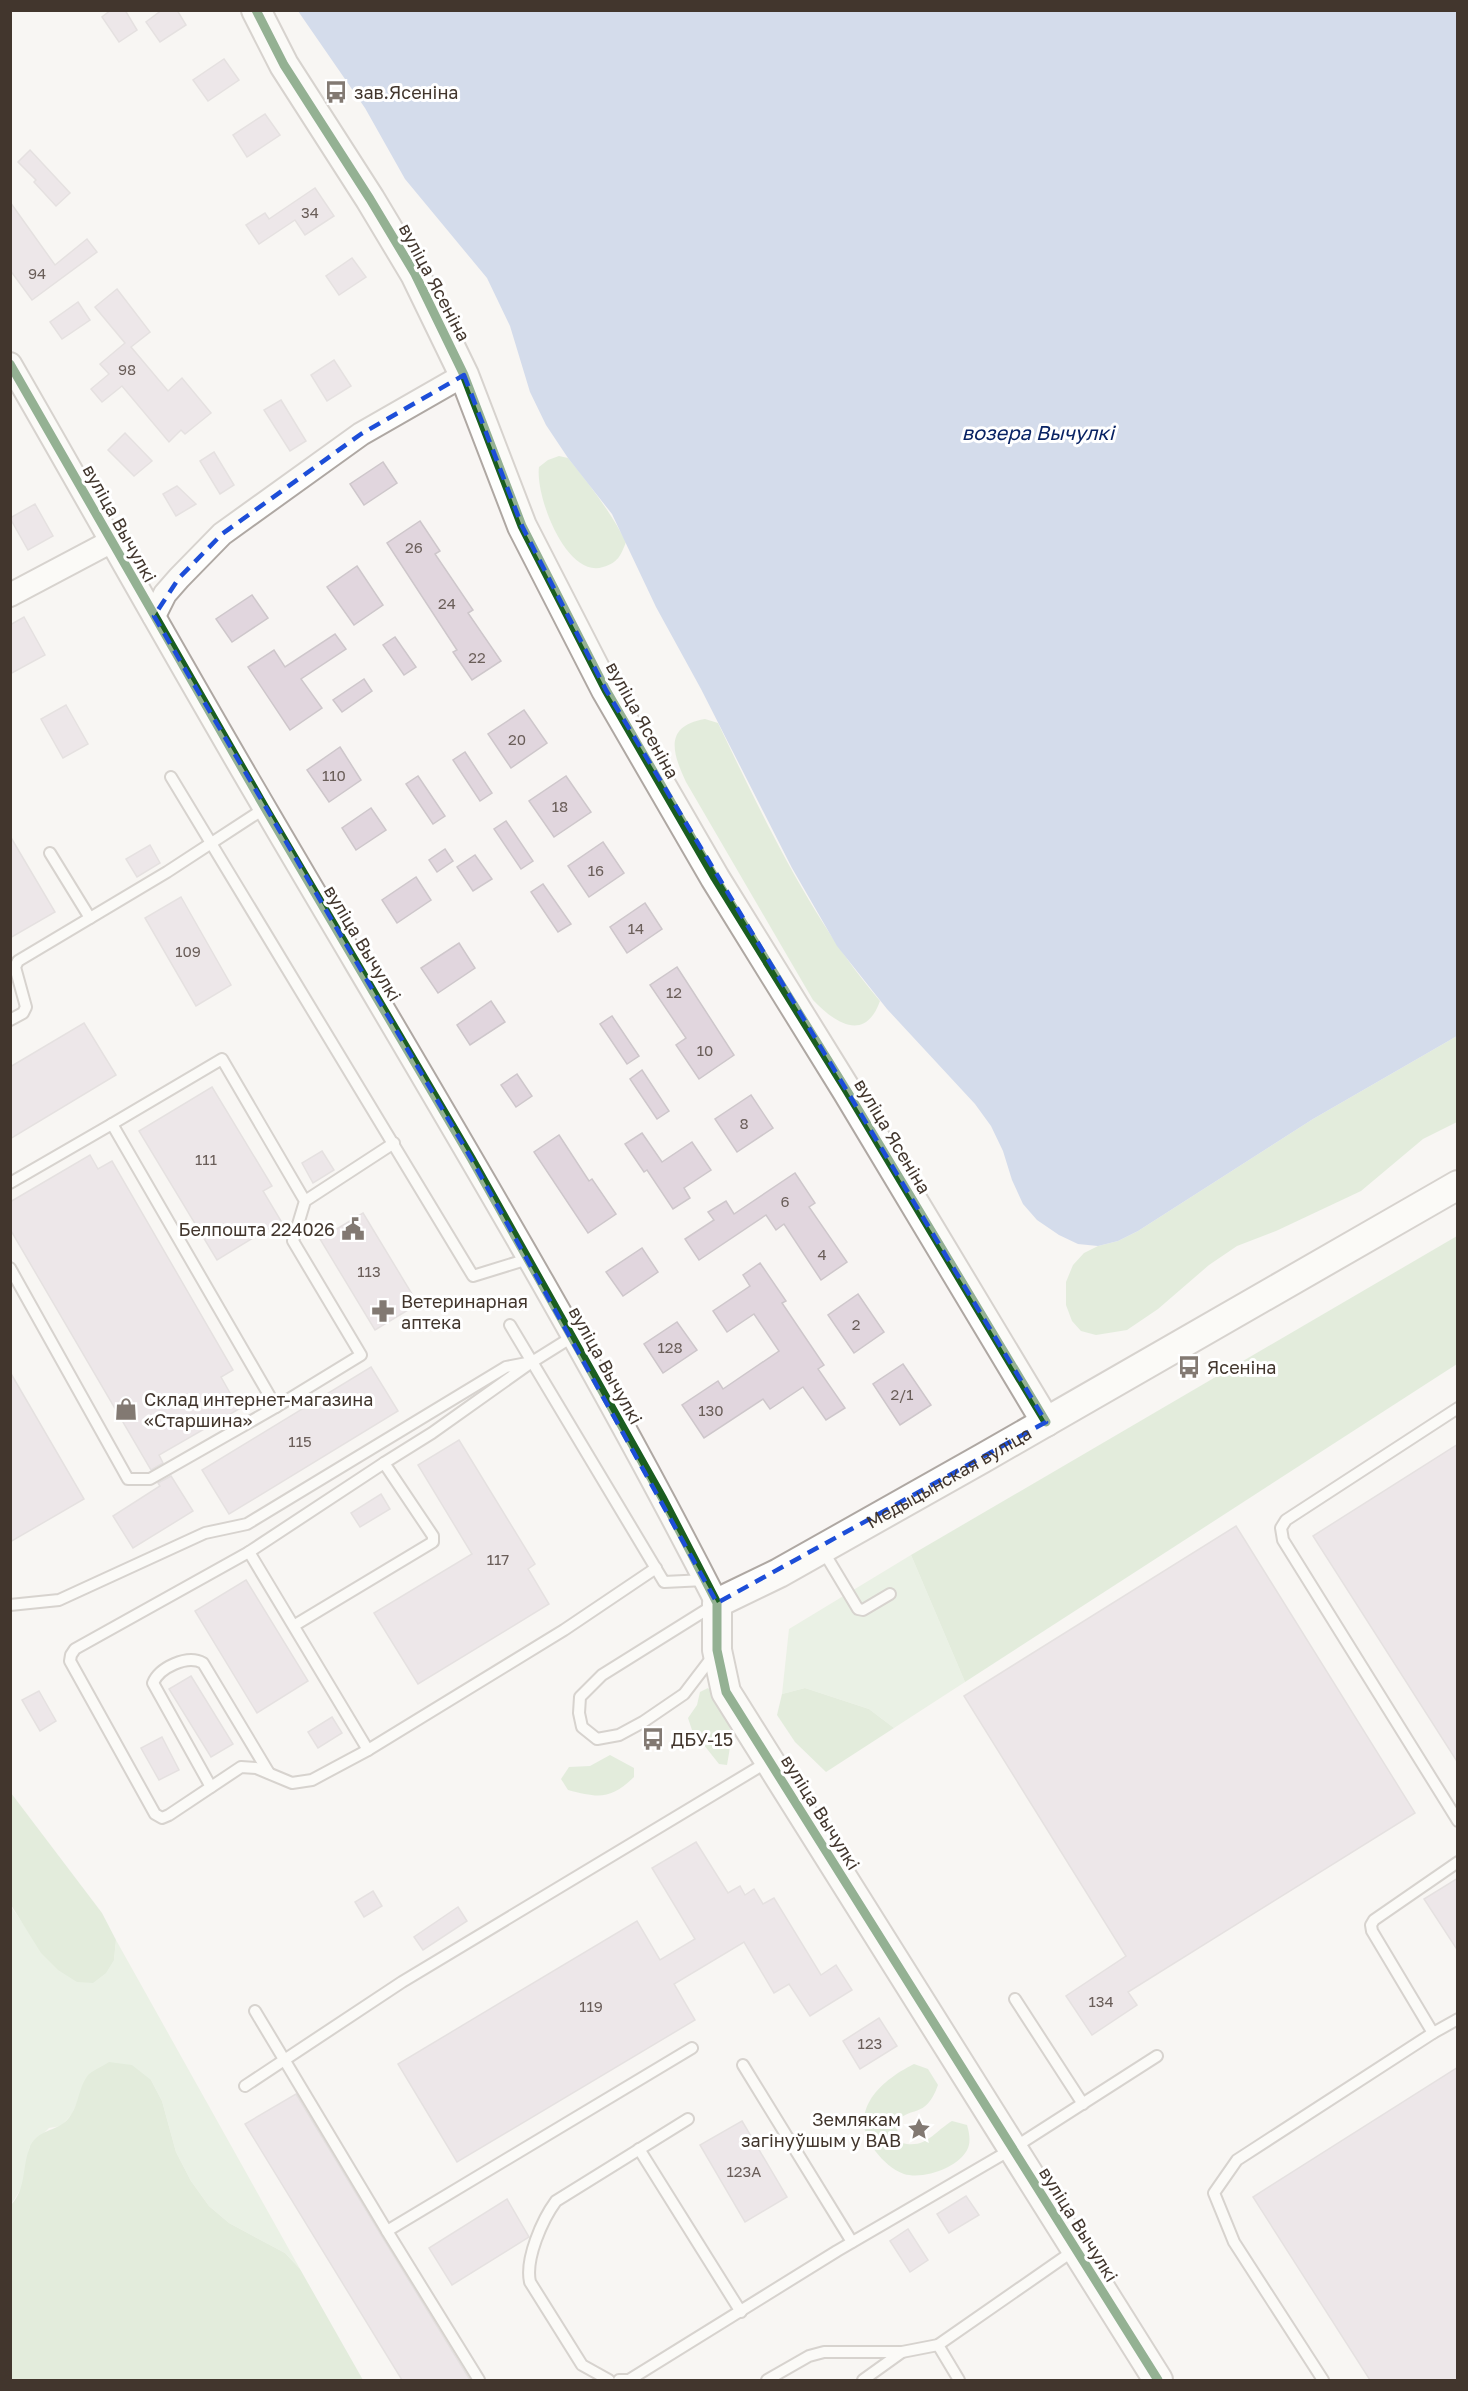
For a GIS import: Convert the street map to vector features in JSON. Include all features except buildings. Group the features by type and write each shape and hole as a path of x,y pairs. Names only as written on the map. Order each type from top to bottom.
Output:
{"street":[{"name":"вуліца Ясеніна","path":"256,10 284,65 370,198 415,274 465,375 522,526 606,690 715,878 1046,1422"},
{"name":"вуліца Вычулкі","path":"10,364 265,808 465,1148 663,1499 711,1591 717,1650 726,1692 1158,2380"},
{"path":"154,616 172,586 222,534 362,434 465,375"},
{"path":"10,595 112,541"},
{"name":"Медыцынская вуліца","path":"711,1591 779,1573 1458,1185"}],"lane":[{"path":"171,777 473,1276 528,1259"},
{"path":"10,1020 23,1013 26,1007 15,967 18,961 167,872 265,808"},
{"path":"50,853 90,918"},
{"path":"10,1183 222,1059 305,1201"},
{"path":"112,1124 276,1407"},
{"path":"10,1268 128,1479 150,1479 276,1407 362,1354 293,1241 305,1201 394,1143"},
{"path":"510,1325 664,1582 711,1591"},
{"path":"572,1337 532,1362 432,1433 249,1552 75,1649 70,1662 156,1814 162,1818 242,1767 256,1768 292,1783 312,1780 368,1750 564,1630 656,1568"},
{"path":"10,1605 59,1600 205,1533 247,1524 506,1367 532,1362"},
{"path":"1458,1408 1286,1520 1281,1528 1283,1540 1458,1821"},
{"path":"295,1625 433,1542 433,1536 384,1463"},
{"path":"822,1549 858,1609 862,1610 890,1594"},
{"path":"249,1552 295,1625 368,1750"},
{"path":"711,1591 602,1675 580,1697 579,1713 582,1727 597,1739 619,1735 643,1722 684,1694 717,1650"},
{"path":"211,1787 153,1683 156,1677 184,1660 197,1659 203,1663 270,1773"},
{"path":"245,2086 402,1982 769,1761"},
{"path":"1433,2033 1371,1925 1374,1920 1458,1862"},
{"path":"1016,1999 1083,2104"},
{"path":"255,2011 479,2380"},
{"path":"1323,2380 1234,2242 1214,2193 1237,2160 1458,2019"},
{"path":"387,2231 692,2048"},
{"path":"619,2380 629,2380 852,2242 1012,2149 1157,2056"},
{"path":"743,2065 852,2242"},
{"path":"609,2380 582,2365 530,2282 527,2270 546,2215 556,2201 688,2119"},
{"path":"639,2149 741,2312"},
{"path":"767,2380 809,2356 824,2352 902,2352 938,2345 1076,2249"},
{"path":"938,2345 959,2380"},
{"path":"863,2380 902,2352"}],"highlighted area":[{"path":"464,375 522,526 606,690 1046,1422 717,1603 471,1158 154,616 179,578 222,534 361,434"}],"green space":[{"path":"559,456 568,458 584,478 626,542 618,558 608,565 589,567 577,560 565,548 556,532 542,496 539,467"},
{"path":"705,719 718,723 790,868 832,937 880,1001 874,1014 866,1022 849,1025 831,1016 813,1000 686,782 675,751 677,734 692,722"},
{"path":"1457,1036 1457,1122 1423,1139 1361,1191 1276,1231 1237,1246 1209,1265 1158,1309 1127,1330 1096,1335 1081,1331 1072,1321 1066,1305 1066,1282 1073,1265 1084,1253 1138,1231 1313,1119"},
{"path":"1457,1236 1457,1364 965,1682 911,1555"},
{"path":"911,1555 965,1682 894,1728 869,1709 805,1688 782,1694 789,1629"},
{"path":"708,1688 722,1706 729,1723 730,1742 727,1765 719,1764 692,1730 688,1718 697,1705 700,1692"},
{"path":"805,1688 869,1709 894,1728 826,1772 795,1742 777,1715 782,1694"},
{"path":"610,1755 634,1768 634,1777 618,1790 604,1795 588,1795 568,1790 561,1779 569,1767 590,1766"},
{"path":"11,1793 102,1913 116,1940 114,1960 106,1973 93,1983 77,1982 58,1970 41,1953 11,1905"},
{"path":"10,1905 26,1928 114,1960 116,1940 300,2269 285,2253 229,2223 209,2206 191,2181 176,2152 162,2101 151,2080 89,2075 72,2114 61,2126 49,2128 29,2148 23,2185 11,2205"},
{"path":"109,2062 132,2065 151,2080 162,2101 176,2152 191,2181 209,2206 229,2223 285,2253 300,2269 363,2380 11,2380 11,2205 19,2192 32,2143 41,2134 67,2120 74,2109 85,2079 91,2072"},
{"path":"914,2064 928,2069 938,2085 933,2096 923,2108 906,2115 895,2124 902,2143 924,2142 952,2121 967,2125 970,2139 964,2155 957,2161 941,2170 921,2175 904,2174 888,2165 876,2152 868,2138 864,2124 865,2112 878,2089"}],"water":[{"name":"возера Вычулкі","path":"298,11 1457,11 1457,1036 1313,1119 1138,1231 1118,1241 1098,1246 1078,1244 1059,1235 1037,1220 1023,1204 991,1126 975,1104 887,1009 837,946 792,868 701,689 656,607 612,514 568,458 546,425 530,392 510,326 487,278 405,179 365,108"}],"cycle path":[{"path":"256,10 284,65 415,274 464,375 522,526 606,690 715,878 847,1091 1046,1422"},
{"path":"10,364 265,808 471,1158 663,1499 717,1603 717,1650 726,1692 1158,2380"}],"place":[{"name":"зав.Ясеніна","path":"336,92"},
{"name":"Белпошта 224026","path":"353,1229"},
{"name":"Ветеринарная аптека","path":"383,1311"},
{"name":"Ясеніна","path":"1189,1367"},
{"name":"Склад интернет-магазина «Старшина»","path":"126,1409"},
{"name":"ДБУ-15","path":"653,1739"},
{"name":"Землякам загінуўшым у ВАВ","path":"919,2129"}]}
